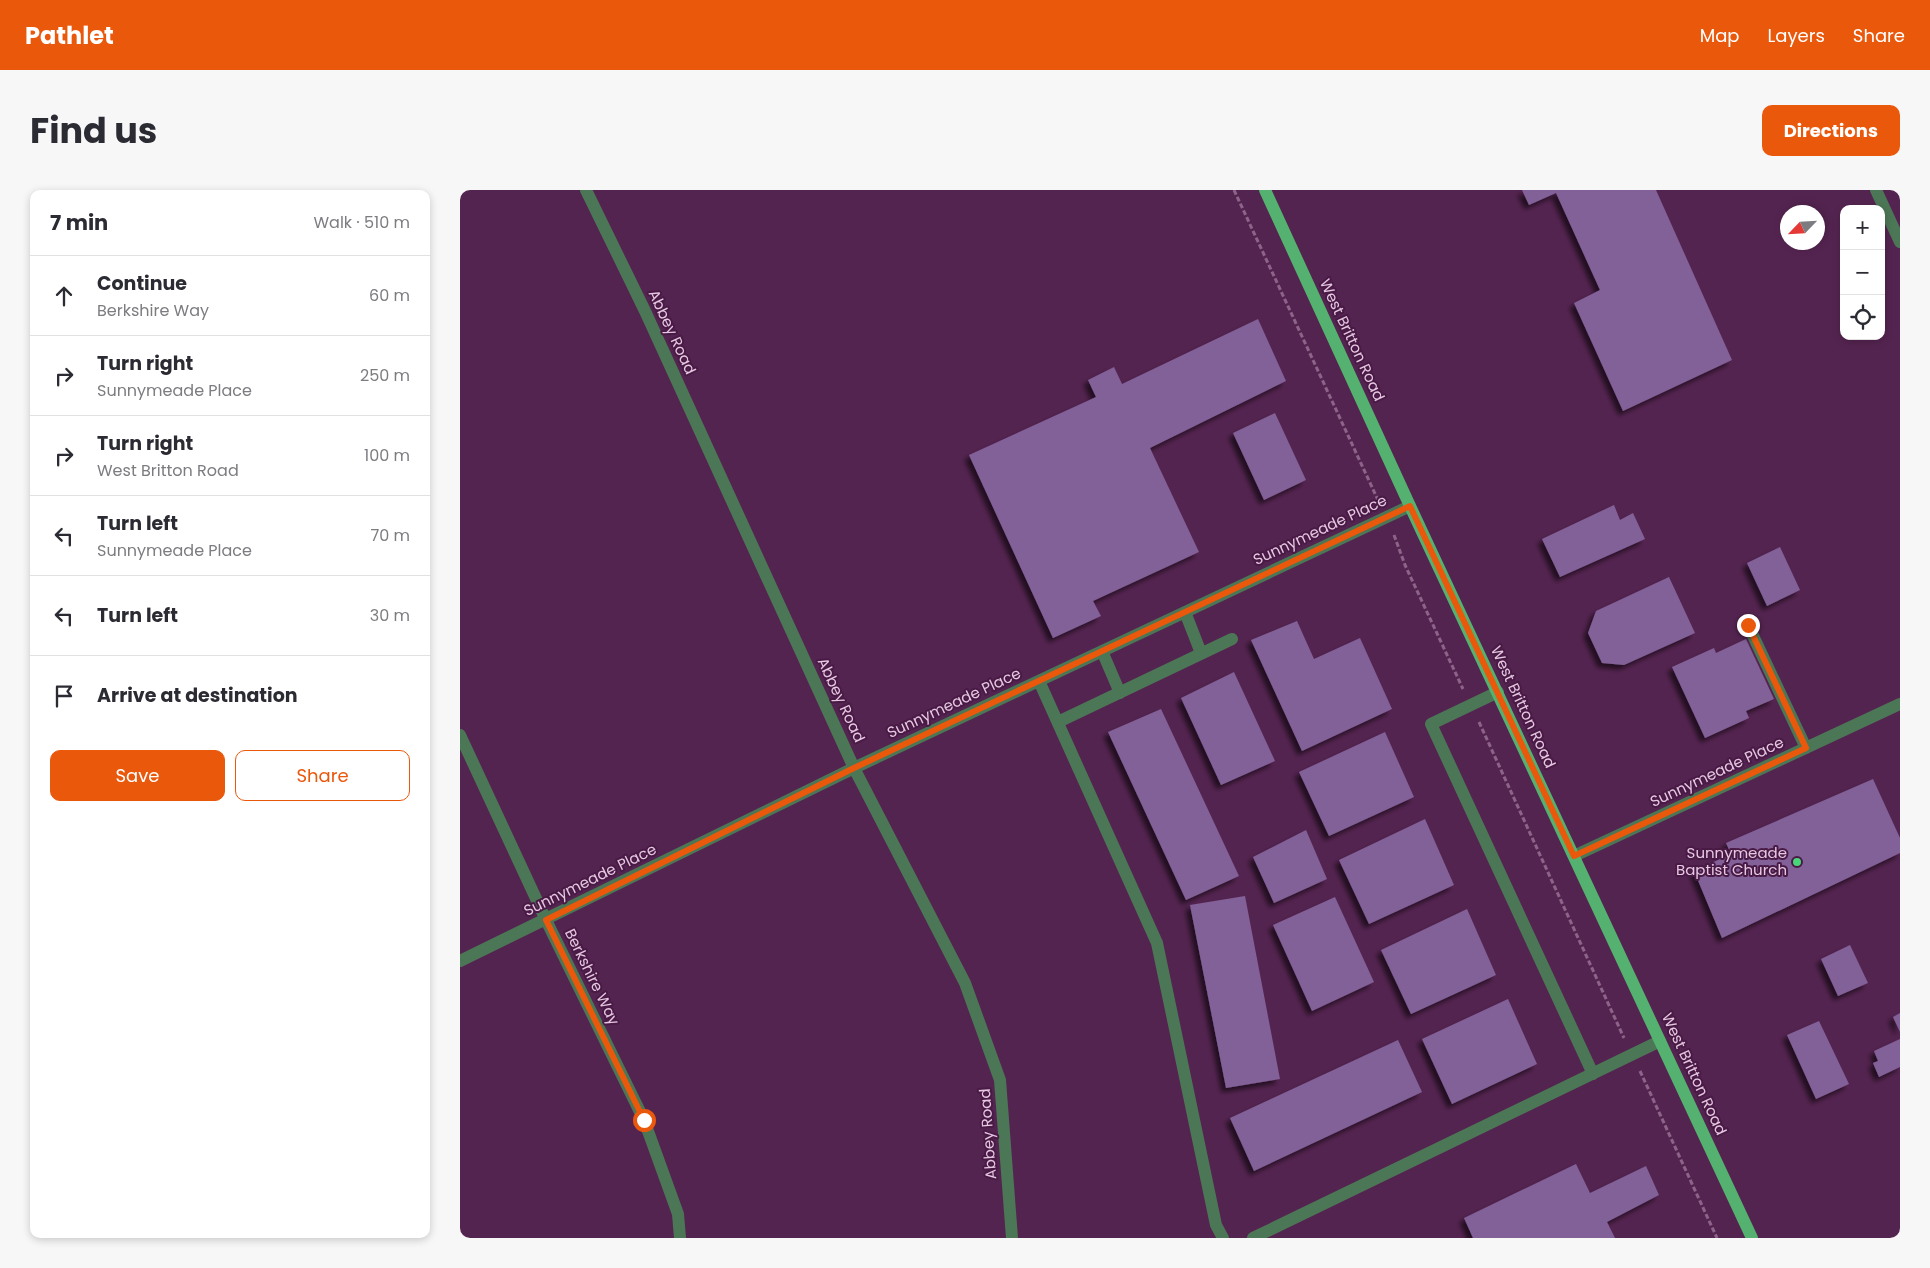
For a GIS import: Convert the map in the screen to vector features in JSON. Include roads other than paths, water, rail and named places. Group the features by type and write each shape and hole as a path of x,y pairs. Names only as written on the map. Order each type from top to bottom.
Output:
{"main road":[{"name":"West Britton Road","path":"1265,190 1410,506 1752,1238"}],"street":[{"name":"Abbey Road","path":"586,190 645,311 854,768 965,983 1000,1080 1012,1238"},
{"path":"1876,190 1900,242"},
{"name":"Sunnymeade Place","path":"460,961 854,768 1410,506"},
{"path":"1184,612 1201,654"},
{"path":"1748,625 1806,748"},
{"path":"1058,722 1232,639"},
{"path":"1102,651 1120,693"},
{"path":"1039,681 1157,943 1216,1225 1223,1238"},
{"path":"1498,692 1431,724 1593,1074"},
{"name":"Sunnymeade Place","path":"1574,856 1900,704"},
{"name":"Berkshire Way","path":"460,735 546,920 644,1120 678,1214 680,1238"},
{"path":"1253,1238 1660,1041"}],"place":[{"name":"Sunnymeade Baptist Church","path":"1797,862"}]}
